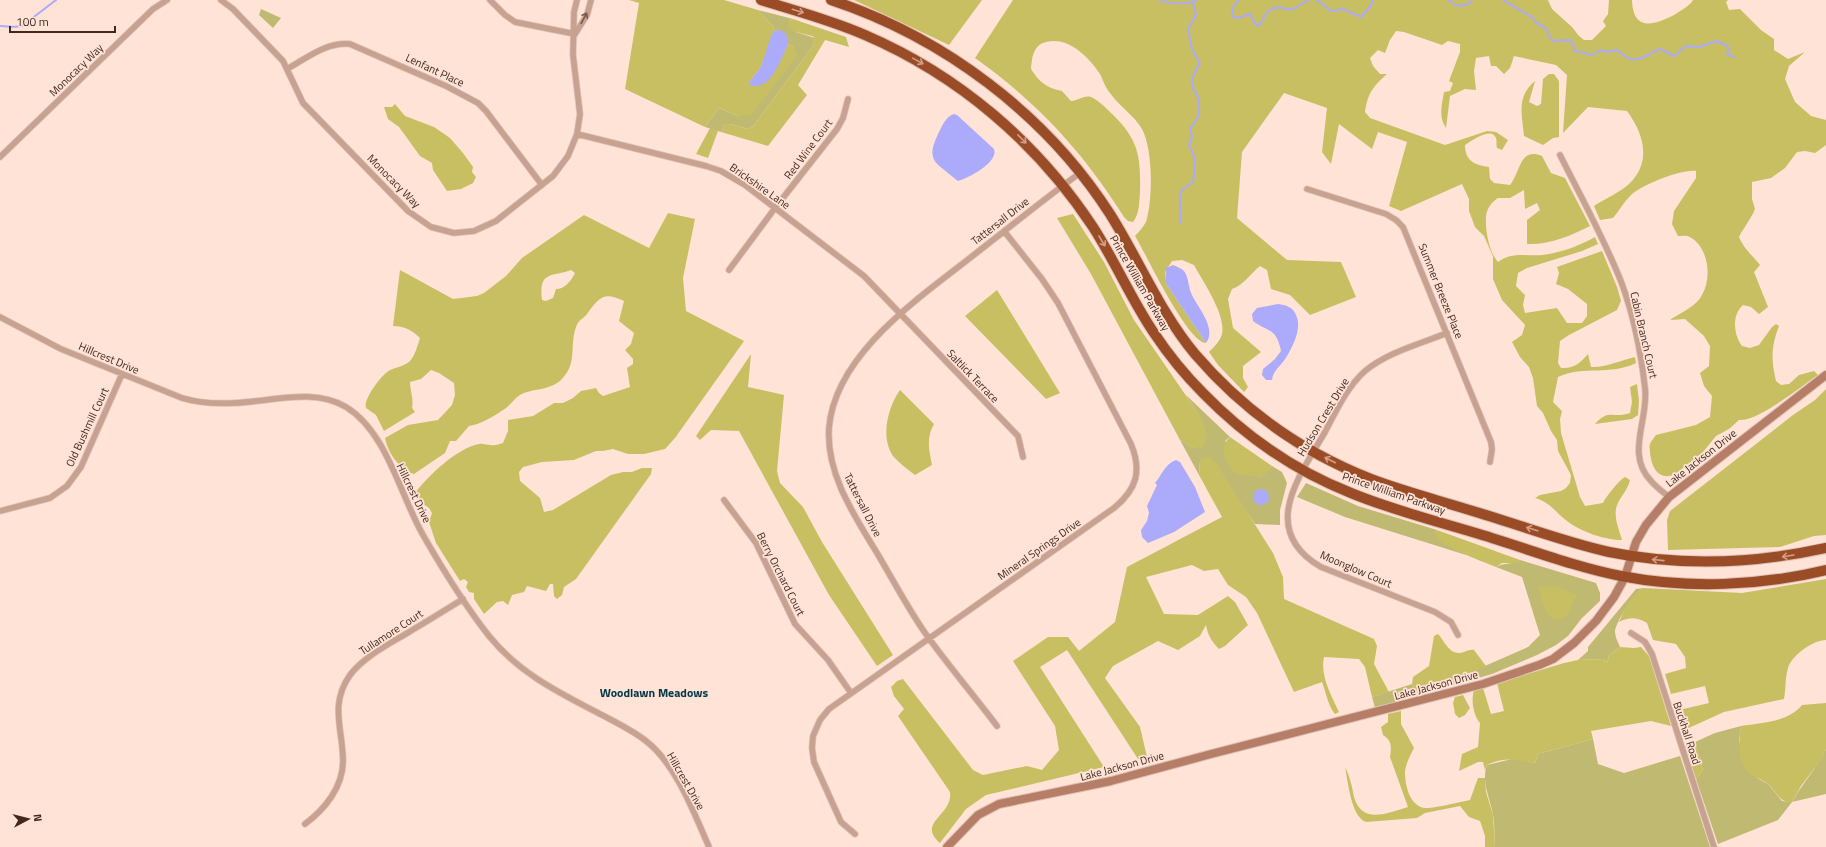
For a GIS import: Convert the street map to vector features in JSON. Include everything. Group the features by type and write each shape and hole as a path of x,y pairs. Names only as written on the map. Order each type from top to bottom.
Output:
{"highway":[{"name":"Prince William Parkway","path":"761,0 826,20 863,34 921,63 965,92 999,119 1036,154 1063,185 1101,239 1154,333 1183,371 1200,390 1238,426 1279,456 1303,470 1350,493 1397,509 1624,577 1686,583 1731,583 1774,579 1826,570"},
{"name":"Prince William Parkway","path":"831,0 895,26 921,39 972,72 1023,112 1042,130 1080,173 1108,211 1165,312 1194,352 1225,386 1244,404 1277,430 1313,452 1374,480 1586,546 1631,556 1678,561 1743,562 1794,555 1826,548"}],"street":[{"name":"Monocacy Way","path":"0,157 153,10 167,0"},
{"name":"Monocacy Way","path":"221,0 233,9 276,53 288,69 298,95 303,103 408,211 431,227 454,232 474,230 485,227 496,221 542,185 561,167 568,156 578,134 580,104 574,55 574,12 577,0"},
{"path":"490,0 505,15 515,22 575,34"},
{"name":"Monocacy Way","path":"575,34 587,15 591,0"},
{"name":"Lenfant Place","path":"288,69 327,47 336,44 350,44 360,47 446,86 478,103 486,111 542,185"},
{"name":"Red Wine Court","path":"729,270 837,129 843,118 848,99"},
{"name":"Brickshire Lane","path":"578,134 688,161 721,171 745,185 864,276 900,314"},
{"name":"Cabin Branch Court","path":"1560,155 1621,284 1629,308 1636,336 1646,400 1638,444 1639,459 1642,468 1651,482 1669,497"},
{"name":"Tattersall Drive","path":"998,726 929,638 854,515 835,473 831,455 829,428 833,405 852,368 870,345 900,314 1004,231 1080,173"},
{"name":"Summer Breeze Place","path":"1307,189 1386,214 1399,224 1407,234 1491,442 1492,449 1490,462"},
{"name":"Mineral Springs Drive","path":"855,834 841,822 817,771 812,748 813,736 820,720 829,709 1126,499 1136,478 1136,457 1131,444 1058,303 1004,231"},
{"name":"Saltlick Terrace","path":"900,314 1018,436 1024,457"},
{"name":"Hillcrest Drive","path":"0,316 61,349 172,395 195,401 235,403 298,397 314,398 335,402 345,406 365,421 377,438 423,535 489,636 521,669 535,679 629,730 650,744 668,766 679,785 709,847"},
{"name":"Hudson Crest Drive","path":"1303,470 1346,394 1364,372 1386,357 1447,334"},
{"name":"Old Bushmill Court","path":"0,511 41,502 62,491 68,486 81,467 122,374"},
{"name":"Lake Jackson Drive","path":"947,847 978,815 999,804 1111,781 1483,684 1539,665 1564,652 1596,621 1614,597 1624,577 1636,544 1646,525 1669,497 1826,375"},
{"name":"Moonglow Court","path":"1303,470 1290,497 1288,520 1293,539 1304,556 1321,567 1435,612 1451,622 1458,635"},
{"name":"Berry Orchard Court","path":"724,500 756,543 795,624 828,660 852,693"},
{"name":"Tullamore Court","path":"305,824 314,817 329,800 339,781 343,760 337,718 338,707 343,688 351,675 361,664 384,647 464,599"},
{"name":"Buckhall Road","path":"1631,633 1645,642 1652,654 1714,847"}],"shaded area":[{"path":"629,0 724,0 758,10 773,26 774,31 761,67 750,81 772,76 788,44 794,47 797,56 751,115 738,116 719,108 705,127 625,89 639,3"},
{"path":"854,0 982,0 949,45"},
{"path":"1013,0 1548,0 1552,9 1572,27 1579,36 1584,40 1592,40 1606,26 1603,21 1608,14 1609,0 1632,0 1633,10 1636,17 1640,21 1652,23 1659,22 1674,15 1693,0 1728,0 1726,2 1729,10 1740,9 1761,30 1774,39 1774,50 1788,59 1805,52 1789,66 1785,79 1795,102 1811,116 1826,120 1826,145 1815,153 1805,151 1797,152 1785,168 1771,178 1752,182 1752,199 1755,209 1739,237 1760,265 1754,272 1768,307 1759,314 1751,307 1743,305 1739,309 1735,320 1737,336 1742,346 1750,348 1759,345 1772,327 1776,324 1779,326 1774,340 1773,366 1776,381 1781,385 1789,384 1799,375 1814,371 1818,375 1768,409 1747,419 1739,420 1729,429 1716,436 1703,452 1674,475 1664,476 1657,472 1652,463 1650,453 1651,442 1656,435 1696,425 1710,417 1712,396 1704,386 1700,373 1709,366 1710,346 1704,336 1685,319 1670,320 1688,309 1700,299 1707,280 1707,264 1701,248 1690,237 1678,236 1672,224 1674,211 1696,178 1696,171 1671,175 1643,187 1630,196 1613,218 1600,220 1594,206 1626,187 1641,167 1643,148 1641,138 1638,129 1627,111 1588,107 1563,133 1567,75 1556,65 1514,56 1510,68 1504,74 1496,66 1491,66 1489,56 1476,58 1474,71 1476,90 1465,89 1450,96 1446,128 1441,115 1442,101 1444,92 1450,91 1453,83 1449,81 1460,52 1460,44 1448,41 1442,45 1404,32 1396,31 1390,40 1385,53 1378,50 1370,58 1373,66 1380,74 1387,74 1375,86 1368,99 1365,112 1370,118 1445,145 1487,131 1496,132 1508,140 1502,150 1497,148 1496,138 1490,133 1476,138 1465,145 1465,150 1469,158 1479,165 1489,167 1490,179 1494,183 1510,185 1525,158 1534,154 1542,156 1551,173 1565,178 1590,226 1552,241 1527,244 1527,220 1540,210 1537,203 1525,209 1524,190 1510,198 1498,198 1487,210 1487,234 1492,253 1498,262 1510,256 1542,255 1561,251 1579,245 1595,237 1598,244 1582,251 1527,268 1518,273 1516,286 1525,295 1523,305 1525,313 1557,308 1567,323 1582,323 1587,316 1587,304 1568,289 1556,284 1559,273 1557,267 1602,251 1617,287 1621,301 1617,310 1560,341 1558,363 1561,368 1570,368 1579,363 1588,354 1591,367 1607,365 1635,357 1636,363 1616,369 1568,373 1558,377 1553,402 1562,411 1560,419 1561,433 1580,497 1585,506 1603,503 1623,478 1625,477 1630,480 1616,507 1616,517 1622,540 1601,537 1579,529 1545,502 1535,498 1540,495 1561,491 1566,488 1570,483 1571,475 1558,451 1557,440 1543,413 1537,406 1533,378 1529,367 1520,357 1512,342 1522,335 1525,325 1502,300 1493,279 1493,256 1484,236 1475,227 1469,211 1469,199 1462,184 1401,211 1389,206 1407,142 1378,132 1372,149 1339,124 1331,164 1322,152 1327,108 1284,93 1242,152 1237,218 1287,260 1341,262 1356,297 1310,315 1290,295 1271,289 1267,270 1260,266 1243,282 1232,289 1228,299 1233,328 1261,352 1243,366 1243,378 1248,387 1244,392 1218,365 1209,352 1215,346 1222,334 1221,317 1213,298 1194,265 1182,260 1172,261 1165,272 1165,282 1206,343 1198,339 1188,328 1178,313 1135,236 1146,222 1150,201 1151,175 1146,138 1135,119 1108,91 1095,67 1077,49 1062,42 1054,41 1046,42 1038,46 1034,52 1031,69 1037,78 1044,84 1062,91 1071,101 1083,97 1091,97 1096,100 1127,130 1136,148 1140,168 1139,207 1133,222 1128,221 1124,217 1092,171 1058,130 1019,93 975,58"},
{"path":"261,9 281,18 273,28 259,15"},
{"path":"758,10 793,19 789,21 796,32 815,38 813,46 754,125 748,129 725,124 721,132 705,127 719,108 738,116 794,47 788,44 788,38 778,30 774,31 773,26"},
{"path":"793,19 846,37 849,47 825,40 798,85 807,95 768,146 721,132 725,124 748,129 754,125 813,46 815,38 796,32 788,27 789,21"},
{"path":"1549,74 1554,74 1559,81 1559,137 1553,138 1543,145 1524,136 1522,106 1525,93 1535,81 1529,102 1537,106 1541,104 1543,79"},
{"path":"395,104 405,116 434,127 450,138 473,167 472,172 476,177 473,183 461,189 447,191 433,170 432,163 420,156 399,127 388,119 384,107 392,107"},
{"path":"710,128 718,131 708,158 696,154"},
{"path":"668,213 695,219 683,278 686,311 744,341 675,438 665,449 644,454 628,454 613,449 596,451 574,460 542,462 523,467 519,472 520,481 540,498 544,512 553,510 611,475 623,472 632,472 642,468 652,468 651,474 576,579 564,587 562,595 557,599 554,596 553,584 550,584 546,591 527,586 524,592 512,595 508,605 503,601 497,602 484,614 474,599 474,593 469,592 466,587 468,582 464,579 460,581 436,543 429,522 432,513 429,508 417,500 415,493 435,471 462,451 479,444 494,445 503,443 508,431 508,420 533,416 554,403 563,403 573,398 581,391 596,388 603,396 630,387 627,368 633,364 633,359 625,350 631,344 634,333 619,321 624,301 611,296 602,297 579,321 574,334 570,367 558,383 520,395 506,408 492,417 483,422 469,426 456,441 450,441 445,453 414,474 399,465 389,450 385,438 408,425 438,420 452,405 455,395 454,383 439,373 431,370 421,379 410,382 413,401 412,408 415,412 384,431 376,415 366,408 367,399 378,381 390,370 408,363 412,359 420,338 408,329 393,326 400,270 453,299 477,296 484,293 506,276 522,258 584,215 649,248","holes":["571,270 575,273 567,284 562,288 556,289 553,298 546,301 542,300 542,284 548,276"]},
{"path":"1073,214 1104,262 1134,320 1200,416 1205,428 1206,436 1206,440 1202,448 1194,448 1180,440 1091,274 1057,218"},
{"path":"997,290 1060,393 1046,399 965,316"},
{"path":"751,354 748,387 784,395 777,471 780,483 803,507 822,542 893,655 877,666 829,595 739,431 711,430 700,440 696,436"},
{"path":"1637,384 1639,401 1638,415 1632,419 1595,424 1604,416 1624,415 1630,413 1632,402 1630,387"},
{"path":"1826,389 1826,535 1814,536 1780,547 1668,550 1667,520 1670,511 1793,415 1815,400"},
{"path":"900,390 934,424 931,429 929,439 932,465 915,475 900,464 893,456 887,440 886,431 889,413"},
{"path":"1186,395 1230,437 1225,441 1261,477 1272,466 1282,472 1287,483 1280,510 1280,525 1255,524 1210,458 1200,461 1199,475 1180,440 1194,448 1200,417"},
{"path":"1230,437 1272,466 1262,477 1235,473 1226,460 1223,450"},
{"path":"1204,457 1210,458 1216,463 1273,553 1283,577 1284,599 1374,639 1377,646 1374,664 1389,692 1372,697 1365,667 1359,659 1324,657 1323,664 1325,678 1339,712 1335,714 1329,703 1322,682 1294,692 1257,613 1246,597 1228,585 1218,569 1204,571 1192,565 1146,577 1164,614 1198,615 1228,596 1235,602 1248,625 1225,646 1219,649 1210,638 1206,625 1200,636 1178,650 1158,641 1113,666 1105,678 1140,727 1147,757 1142,760 1138,759 1067,650 1040,667 1104,767 986,795 966,809 940,843 934,836 932,830 933,824 946,807 950,792 898,716 904,709 894,696 891,687 897,681 903,679 973,770 983,775 1027,766 1042,770 1059,750 1055,726 1013,661 1048,637 1068,637 1079,651 1115,622 1127,567 1222,517 1199,475 1200,461"},
{"path":"1306,483 1358,506 1437,530 1435,533 1466,555 1345,517 1297,497"},
{"path":"1437,530 1520,560 1517,563 1502,563 1496,567 1462,553 1445,543 1438,538 1435,533"},
{"path":"1520,560 1596,583 1600,593 1600,601 1582,618 1568,636 1556,645 1537,655 1492,674 1375,708 1372,697 1412,684 1416,692 1432,689 1528,647 1540,635 1522,577 1496,567 1502,564 1518,562"},
{"path":"1826,579 1826,640 1809,645 1798,653 1790,663 1787,672 1784,699 1724,712 1682,731 1675,711 1709,703 1705,686 1671,694 1665,674 1686,668 1685,657 1676,644 1653,640 1647,623 1640,620 1633,618 1619,622 1631,599 1643,588 1742,593"},
{"path":"1538,586 1559,587 1577,595 1566,617 1559,619 1553,618 1549,615 1543,605"},
{"path":"1643,588 1631,601 1616,626 1616,637 1620,647 1609,655 1607,663 1603,659 1578,660 1588,651 1588,647 1636,589"},
{"path":"1438,634 1452,651 1461,653 1474,650 1486,666 1432,689 1416,692 1412,684 1413,677 1429,666 1434,636"},
{"path":"1620,647 1641,647 1649,656 1671,726 1651,721 1591,731 1593,739 1538,754 1535,763 1523,760 1505,760 1493,762 1487,765 1485,770 1483,762 1478,762 1459,771 1462,754 1478,747 1480,723 1473,707 1474,690 1483,688 1491,714 1504,711 1497,683 1578,660 1603,659 1607,663 1609,655"},
{"path":"1463,695 1470,708 1465,715 1459,718 1455,714 1453,703 1455,697"},
{"path":"1826,703 1826,749 1820,761 1801,786 1792,802 1784,801 1768,784 1749,773 1744,766 1740,755 1741,726 1774,721 1790,715 1802,705"},
{"path":"1401,711 1401,724 1414,748 1407,763 1405,772 1407,788 1411,798 1415,803 1424,808 1470,800 1478,778 1485,778 1486,792 1493,815 1495,847 1485,847 1485,836 1480,821 1469,817 1460,806 1425,813 1417,818 1366,822 1361,819 1351,798 1345,767 1351,782 1354,797 1358,806 1363,811 1376,815 1408,807 1390,757 1390,742 1383,735 1381,727 1388,722 1388,714"},
{"path":"1741,726 1739,741 1757,778 1768,784 1782,801 1792,802 1778,820 1718,844 1696,779 1703,770 1695,742 1715,733"},
{"path":"1593,739 1598,764 1624,773 1680,756 1710,847 1495,847 1494,819 1485,784 1485,771 1487,765 1516,758 1535,763 1538,754"},
{"path":"1695,742 1703,770 1696,779 1685,745"},
{"path":"1826,749 1826,794 1792,802 1818,763"}],"water":[{"path":"778,30 786,35 788,44 778,65 764,84 757,86 750,85 750,81 761,67 771,36 774,31"},
{"path":"954,114 957,115 994,149 992,159 988,164 969,177 958,181 938,165 934,160 933,155 935,141 941,128 947,118"},
{"path":"1173,265 1184,271 1192,295 1208,325 1209,337 1206,343 1165,282 1166,268"},
{"path":"1278,304 1293,310 1298,320 1298,331 1290,351 1274,373 1272,380 1266,380 1262,375 1263,369 1275,359 1281,351 1277,338 1272,332 1253,321 1252,314 1257,308"},
{"path":"1176,460 1180,462 1195,487 1205,512 1174,532 1148,543 1142,537 1141,530 1147,521 1149,513 1147,506 1157,485 1155,483 1166,467"},
{"path":"1258,489 1264,489 1269,494 1267,503 1264,505 1258,505 1253,500 1253,494"}],"waterway":[{"path":"0,26 22,26 56,0"},
{"path":"1160,0 1178,3 1189,3 1197,0"},
{"path":"1239,0 1232,9 1233,17 1238,18 1250,14 1255,24 1259,26 1268,11 1278,7 1291,10 1309,0"},
{"path":"1317,0 1331,11 1343,9 1361,17 1370,7 1373,0"},
{"path":"1449,0 1454,4 1461,6 1470,3 1472,0"},
{"path":"1503,0 1530,16 1538,24 1546,28 1553,41 1571,40 1575,51 1592,55 1601,50 1608,52 1616,50 1634,60 1642,58 1660,49 1674,56 1686,46 1699,47 1717,41 1727,46 1729,49 1727,54 1734,57"},
{"path":"1180,223 1181,193 1182,190 1193,182 1194,155 1189,144 1192,138 1190,128 1198,117 1199,113 1197,95 1193,89 1192,82 1196,70 1200,64 1192,49 1188,29 1196,15 1193,3"}],"district":[{"name":"Woodlawn Meadows","path":"654,693"}]}
